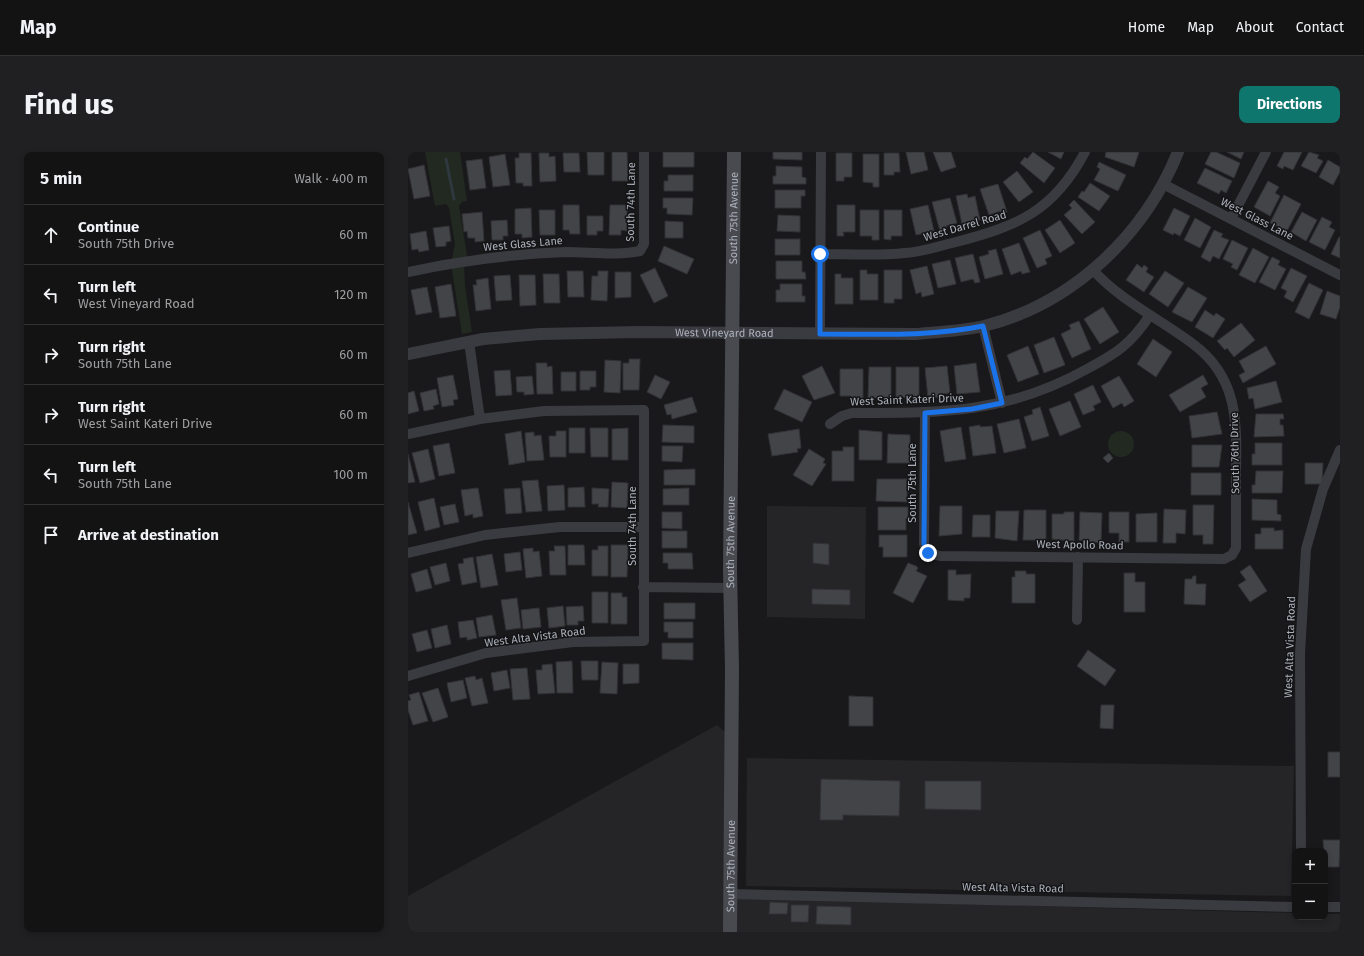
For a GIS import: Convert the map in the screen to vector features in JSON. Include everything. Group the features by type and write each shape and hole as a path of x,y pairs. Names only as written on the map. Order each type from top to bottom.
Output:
{"main road":[{"name":"South 75th Avenue","path":"730,932 732,588 730,569 734,152"}],"street":[{"name":"South 74th Lane","path":"640,251 644,244 644,152"},
{"path":"820,334 821,152"},
{"name":"West Darrel Road","path":"820,254 907,253 999,230 1032,213 1050,199 1073,174 1085,152"},
{"path":"1094,270 1132,230 1163,184 1178,152"},
{"path":"1231,219 1266,152"},
{"name":"West Glass Lane","path":"1163,184 1340,275"},
{"name":"West Glass Lane","path":"408,272 488,258 566,252 630,253 640,251"},
{"name":"West Vineyard Road","path":"408,354 469,342 562,333 915,334 957,331 983,326 1039,306 1075,284 1094,270"},
{"name":"South 76th Drive","path":"1094,270 1107,285 1194,344 1208,357 1225,381 1230,392 1236,417 1236,548 1232,555"},
{"name":"West Saint Kateri Drive","path":"830,424 842,416 852,414 925,413 972,409 1002,403 1056,384 1119,350 1134,337 1150,315"},
{"path":"983,326 1002,403"},
{"path":"408,434 480,419 469,342"},
{"name":"South 74th Lane","path":"480,419 544,411 644,410 644,641"},
{"name":"South 75th Lane","path":"925,413 924,544 928,553"},
{"name":"West Alta Vista Road","path":"1300,848 1300,654 1306,549 1323,488 1340,450"},
{"path":"408,553 485,535 560,527 643,527"},
{"name":"West Apollo Road","path":"928,553 940,556 1224,559 1232,555"},
{"path":"1077,620 1078,557"},
{"path":"643,587 732,588"},
{"name":"West Alta Vista Road","path":"408,676 486,653 572,642 644,641"},
{"name":"West Alta Vista Road","path":"730,894 1292,906"},
{"path":"1328,907 1340,907"}],"shaded area":[{"path":"425,152 460,152 467,201 462,202 459,206 468,262 464,263 465,286 472,332 462,334 451,264 455,244 449,208 446,204 435,206"},
{"path":"1121,431 1130,435 1134,444 1130,453 1121,457 1112,453 1108,444 1112,435"},
{"path":"767,506 866,507 865,619 767,617"},
{"path":"717,725 725,732 724,932 408,932 408,896"},
{"path":"747,758 1294,766 1291,896 746,886"},
{"path":"737,898 1292,913 1292,920 1328,920 1328,914 1340,914 1340,932 736,932"}],"building":[{"path":"587,152 604,152 604,175 588,175"},
{"path":"612,152 627,152 628,181 612,181"},
{"path":"663,152 694,152 694,167 663,167"},
{"path":"773,152 802,152 802,160 773,159"},
{"path":"906,152 924,152 928,170 911,174"},
{"path":"933,152 951,152 956,167 941,172"},
{"path":"1033,152 1055,168 1044,183 1020,163 1025,157 1027,159"},
{"path":"1048,152 1064,152 1061,159"},
{"path":"1106,152 1139,152 1134,167 1105,157"},
{"path":"1211,152 1216,152 1240,163 1234,178 1205,164"},
{"path":"1227,152 1244,152 1241,159"},
{"path":"1284,152 1302,152 1293,170 1284,166 1283,169 1277,166"},
{"path":"1309,152 1319,155 1317,158 1323,161 1316,173 1301,166"},
{"path":"519,153 531,153 532,186 523,186 523,183 516,183 515,158 519,158"},
{"path":"539,153 549,153 549,157 555,156 556,181 540,182"},
{"path":"563,153 579,153 580,172 564,172"},
{"path":"836,153 852,153 852,177 844,177 844,181 836,181"},
{"path":"884,153 899,153 900,172 894,172 894,175 884,175"},
{"path":"505,154 510,185 493,187 489,157"},
{"path":"863,154 879,154 879,187 873,187 873,183 863,182"},
{"path":"482,159 486,188 470,190 466,161"},
{"path":"1328,160 1340,167 1340,172 1333,185 1319,177"},
{"path":"1099,162 1126,175 1118,191 1094,180 1100,169 1097,167"},
{"path":"424,165 430,196 414,199 408,169"},
{"path":"776,166 802,167 802,177 806,178 806,184 773,184 773,176 776,176"},
{"path":"1205,168 1232,181 1226,193 1221,190 1219,194 1197,183"},
{"path":"1017,171 1033,192 1019,202 1003,182"},
{"path":"668,175 693,175 693,191 664,191 664,181 668,181"},
{"path":"1268,181 1279,187 1275,193 1280,196 1270,216 1254,207"},
{"path":"1090,183 1110,196 1099,211 1078,197 1082,191 1084,192"},
{"path":"998,184 1007,212 1000,214 1000,211 989,215 980,189"},
{"path":"775,190 805,190 805,196 801,196 801,208 775,208"},
{"path":"967,194 968,198 975,196 980,220 962,224 956,196"},
{"path":"1284,195 1301,204 1287,231 1270,223"},
{"path":"663,198 693,198 692,215 667,214 667,208 663,208"},
{"path":"950,198 957,223 946,226 947,229 940,231 932,202"},
{"path":"1074,200 1095,222 1082,234 1064,215 1072,208 1069,205"},
{"path":"563,205 579,205 580,234 570,234 569,230 563,230"},
{"path":"610,205 627,205 627,231 621,230 621,235 609,235"},
{"path":"837,205 855,205 855,232 843,232 844,236 837,236"},
{"path":"928,205 934,231 916,235 910,209"},
{"path":"531,208 532,237 522,238 522,234 515,234 515,209"},
{"path":"1174,208 1190,216 1180,236 1174,233 1173,235 1163,230"},
{"path":"539,210 555,210 555,235 540,235"},
{"path":"860,210 879,210 879,240 872,240 872,236 860,236"},
{"path":"884,210 902,210 902,236 891,236 891,240 884,239"},
{"path":"482,212 484,241 475,242 475,238 468,238 467,231 464,232 462,214"},
{"path":"1302,212 1317,220 1306,241 1291,232"},
{"path":"778,215 800,216 800,232 777,231"},
{"path":"587,216 603,216 603,231 597,231 597,235 587,235"},
{"path":"1322,217 1332,222 1329,227 1335,230 1325,250 1309,242"},
{"path":"1195,218 1211,227 1200,248 1184,240"},
{"path":"507,220 508,236 503,236 503,240 492,240 491,221"},
{"path":"1060,220 1075,243 1060,253 1045,230"},
{"path":"665,221 683,222 683,238 665,238"},
{"path":"449,226 451,241 446,242 446,246 436,247 433,228"},
{"path":"1040,230 1052,256 1045,259 1047,264 1037,268 1023,238"},
{"path":"1214,230 1223,234 1221,237 1229,240 1219,259 1213,256 1210,262 1201,257"},
{"path":"426,231 429,250 419,252 418,249 412,250 410,234"},
{"path":"1340,237 1340,258 1331,254"},
{"path":"775,239 800,239 800,255 775,255"},
{"path":"1232,240 1248,248 1237,270 1231,267 1233,264 1223,259"},
{"path":"1019,243 1030,272 1022,274 1021,271 1011,275 1002,249"},
{"path":"664,246 694,259 687,274 658,261"},
{"path":"1253,248 1269,257 1255,283 1239,275"},
{"path":"996,249 1003,274 985,279 979,257 989,254 988,251"},
{"path":"973,254 980,282 975,283 973,279 961,282 955,258"},
{"path":"1272,257 1280,261 1278,265 1286,269 1275,290 1259,282"},
{"path":"950,260 956,284 938,288 932,264"},
{"path":"776,261 802,261 802,272 805,272 806,279 776,279"},
{"path":"1137,264 1142,268 1144,265 1148,268 1146,272 1154,277 1144,292 1126,280"},
{"path":"927,266 934,294 922,297 921,292 916,294 910,270"},
{"path":"655,268 668,296 654,303 640,275"},
{"path":"1291,268 1307,276 1293,302 1284,297 1287,291 1281,288"},
{"path":"860,270 867,270 867,274 878,274 878,300 860,300"},
{"path":"884,270 902,270 902,299 894,299 894,303 884,303"},
{"path":"567,271 583,271 584,297 568,297"},
{"path":"598,271 608,271 607,301 591,300 592,276 598,276"},
{"path":"1165,271 1184,283 1168,307 1149,294"},
{"path":"615,272 631,272 631,297 615,298"},
{"path":"543,274 559,274 560,303 544,303"},
{"path":"835,274 841,274 841,278 853,278 853,304 835,304"},
{"path":"510,275 512,300 496,301 494,276"},
{"path":"519,275 535,275 536,305 520,306"},
{"path":"488,278 491,309 476,311 473,285 477,285 476,280"},
{"path":"1309,283 1323,290 1309,319 1295,312"},
{"path":"451,284 456,316 440,318 435,287"},
{"path":"780,284 802,284 802,296 805,296 805,302 776,302 776,290 780,290"},
{"path":"427,287 432,312 416,315 411,290"},
{"path":"1188,287 1207,298 1192,322 1172,312"},
{"path":"1327,291 1340,296 1340,307 1336,319 1320,314"},
{"path":"1103,307 1119,332 1100,344 1084,319"},
{"path":"1205,310 1214,316 1216,313 1225,319 1213,338 1195,327"},
{"path":"1079,321 1091,349 1072,358 1061,334 1071,329 1069,325"},
{"path":"1241,323 1255,340 1234,357 1227,348 1225,350 1217,341"},
{"path":"1054,337 1065,365 1044,373 1034,345"},
{"path":"1153,339 1172,352 1156,377 1137,364"},
{"path":"1028,346 1039,374 1018,382 1007,355"},
{"path":"1266,346 1276,364 1243,383 1239,375 1245,372 1239,361"},
{"path":"629,359 640,359 639,390 623,390 623,363 629,363"},
{"path":"605,360 621,361 620,393 604,392"},
{"path":"536,363 547,363 547,367 552,366 553,394 537,394"},
{"path":"976,363 980,392 957,394 954,366"},
{"path":"822,366 835,393 814,400 802,376"},
{"path":"947,366 950,393 940,394 940,397 928,398 925,368"},
{"path":"869,367 891,367 891,398 868,398"},
{"path":"896,367 919,367 919,397 896,398"},
{"path":"840,369 863,369 863,398 840,396"},
{"path":"510,370 512,395 496,396 494,371"},
{"path":"580,371 596,371 596,387 590,387 590,390 580,390"},
{"path":"561,372 576,372 576,391 561,391"},
{"path":"453,375 458,399 453,400 454,405 442,407 437,378"},
{"path":"655,375 670,382 661,399 647,392"},
{"path":"1203,375 1208,384 1201,388 1206,397 1180,412 1169,395"},
{"path":"532,376 534,394 524,395 524,392 517,392 516,377"},
{"path":"1119,376 1134,401 1124,407 1122,403 1113,408 1101,386"},
{"path":"1276,381 1282,402 1255,409 1253,398 1249,399 1247,388"},
{"path":"1093,385 1101,402 1093,406 1095,410 1083,415 1074,394"},
{"path":"436,389 439,404 433,406 434,409 424,411 420,393"},
{"path":"784,389 812,402 802,422 774,409"},
{"path":"414,391 419,411 408,414 408,393"},
{"path":"692,397 697,412 672,419 671,414 667,415 664,405"},
{"path":"1070,401 1081,427 1060,436 1049,409"},
{"path":"1040,407 1049,436 1032,441 1024,417 1033,414 1032,410"},
{"path":"1217,412 1222,434 1192,438 1189,416"},
{"path":"1256,414 1283,414 1284,419 1280,419 1280,425 1283,425 1284,436 1254,437"},
{"path":"1019,419 1026,448 1004,453 997,424"},
{"path":"663,425 694,426 694,443 662,442"},
{"path":"980,425 980,427 992,426 996,453 973,456 969,427"},
{"path":"961,427 966,459 945,462 940,431"},
{"path":"569,428 585,428 585,453 569,453"},
{"path":"590,428 608,428 608,457 591,457"},
{"path":"628,428 628,460 612,460 612,429"},
{"path":"799,429 801,448 797,449 798,452 772,456 768,434"},
{"path":"859,430 882,432 882,460 859,460"},
{"path":"521,431 525,462 509,465 505,434"},
{"path":"556,431 566,431 566,457 550,457 549,436 556,436"},
{"path":"534,432 534,436 541,435 544,460 527,461 525,433"},
{"path":"888,434 910,435 910,463 887,463"},
{"path":"449,443 455,473 439,476 433,446"},
{"path":"1255,443 1282,443 1282,465 1252,465 1252,454 1255,454"},
{"path":"1192,445 1222,445 1219,467 1192,467"},
{"path":"662,446 683,446 682,462 662,461"},
{"path":"843,447 854,447 854,481 832,481 832,451 843,451"},
{"path":"428,449 435,479 420,483 412,453"},
{"path":"809,449 825,459 823,463 826,464 812,486 793,475"},
{"path":"1109,453 1113,458 1108,463 1103,458"},
{"path":"408,454 415,482 408,483"},
{"path":"1305,463 1323,463 1322,484 1305,484"},
{"path":"695,469 695,485 664,485 664,470"},
{"path":"1256,471 1283,471 1282,493 1252,493 1252,485 1255,485"},
{"path":"1191,473 1221,473 1221,495 1191,495"},
{"path":"877,479 907,479 907,502 876,501"},
{"path":"538,480 542,511 526,512 522,481"},
{"path":"612,482 628,483 627,508 611,507"},
{"path":"564,485 565,510 548,511 547,486"},
{"path":"584,487 585,507 568,507 568,488"},
{"path":"478,488 483,516 473,518 473,514 465,516 461,490"},
{"path":"520,488 522,513 506,514 504,489"},
{"path":"592,488 609,489 608,507 598,507 599,504 592,504"},
{"path":"689,488 689,505 663,505 663,489"},
{"path":"434,498 440,527 425,531 418,502"},
{"path":"1252,499 1277,500 1277,514 1281,515 1281,521 1252,520"},
{"path":"408,502 417,533 408,535"},
{"path":"455,504 459,522 444,525 440,507"},
{"path":"1193,505 1214,505 1213,544 1203,544 1203,535 1193,535"},
{"path":"940,506 962,506 962,534 939,536"},
{"path":"878,507 908,507 906,530 878,530"},
{"path":"1164,509 1186,510 1185,534 1176,533 1176,543 1163,543"},
{"path":"1024,510 1046,510 1046,540 1023,540"},
{"path":"996,511 1019,511 1017,541 995,538"},
{"path":"662,512 682,512 682,529 662,528"},
{"path":"1064,512 1074,512 1074,541 1052,539 1052,514 1064,514"},
{"path":"1080,512 1102,513 1101,543 1079,540"},
{"path":"1109,512 1129,512 1129,542 1119,542 1119,533 1109,533"},
{"path":"1157,513 1157,542 1136,542 1136,514"},
{"path":"973,515 990,515 990,537 972,537"},
{"path":"1261,528 1274,528 1274,531 1283,530 1283,549 1255,549 1255,534 1261,534"},
{"path":"662,531 687,531 687,548 662,548"},
{"path":"879,535 907,535 907,557 883,557 883,547 879,547"},
{"path":"813,543 829,544 829,565 813,563"},
{"path":"568,545 584,545 585,565 568,565"},
{"path":"611,545 628,545 627,577 611,577"},
{"path":"554,546 565,546 566,575 550,575 549,551 555,551"},
{"path":"598,546 608,546 608,576 592,576 592,550 598,550"},
{"path":"533,548 533,552 539,551 542,576 526,578 523,549"},
{"path":"520,552 522,570 506,572 504,554"},
{"path":"663,553 692,553 693,569 668,569 668,563 663,563"},
{"path":"492,554 498,585 481,588 476,557"},
{"path":"473,557 477,582 462,585 458,564 464,563 463,559"},
{"path":"446,563 450,581 435,585 430,567"},
{"path":"908,563 918,568 916,571 927,576 913,603 893,593"},
{"path":"1250,565 1267,591 1250,602 1238,585 1246,580 1240,572"},
{"path":"427,569 432,588 416,592 411,574"},
{"path":"948,570 956,570 956,575 971,574 970,598 964,598 964,601 948,600"},
{"path":"1015,571 1026,571 1026,574 1035,574 1035,603 1012,603 1012,577 1015,577"},
{"path":"1124,573 1135,573 1135,582 1145,582 1145,612 1124,612"},
{"path":"1193,576 1196,576 1196,584 1206,584 1205,605 1184,604 1185,579 1192,579"},
{"path":"812,589 850,590 850,605 812,604"},
{"path":"592,592 608,592 608,623 592,623"},
{"path":"611,593 622,593 622,597 627,597 627,624 611,624"},
{"path":"517,598 521,628 506,630 501,600"},
{"path":"664,603 695,603 695,619 664,619"},
{"path":"563,606 565,626 549,628 547,608"},
{"path":"583,606 584,621 578,621 578,625 567,625 566,607"},
{"path":"539,608 541,627 523,629 521,610"},
{"path":"492,615 496,635 479,637 476,618"},
{"path":"473,620 477,638 467,640 467,637 460,638 458,622"},
{"path":"664,622 693,622 693,638 668,638 668,632 664,632"},
{"path":"447,625 451,644 435,648 431,629"},
{"path":"427,630 432,648 417,652 412,634"},
{"path":"662,643 693,643 693,660 662,659"},
{"path":"1088,650 1116,670 1105,686 1077,666"},
{"path":"572,661 573,693 557,693 556,662"},
{"path":"581,661 598,661 598,680 582,680"},
{"path":"602,662 618,663 617,694 600,693"},
{"path":"552,664 555,693 538,694 536,670 542,670 542,665"},
{"path":"623,664 639,664 639,683 623,684"},
{"path":"527,668 530,699 513,700 510,669"},
{"path":"507,670 510,688 494,691 491,673"},
{"path":"475,676 476,680 482,678 488,703 472,706 465,678"},
{"path":"463,680 467,698 451,702 447,683"},
{"path":"438,688 448,717 433,722 422,693"},
{"path":"419,692 428,721 413,725 408,710 408,701 411,700 409,695"},
{"path":"849,696 873,697 873,726 849,726"},
{"path":"1101,705 1114,705 1113,729 1100,728"},
{"path":"1328,752 1340,752 1340,777 1328,777"},
{"path":"821,779 900,781 899,816 843,815 843,820 820,820"},
{"path":"925,781 981,781 981,810 925,809"},
{"path":"1323,840 1340,840 1339,867 1328,867 1328,848 1324,848"},
{"path":"770,902 788,903 787,914 769,914"},
{"path":"791,905 809,905 808,922 791,922"},
{"path":"817,906 851,907 851,925 816,924"}],"waterway":[{"path":"446,159 454,199"}],"route":[{"path":"820,254 820,334 915,334 957,331 983,326 1002,403 942,413 925,413 924,544 928,553"}]}
